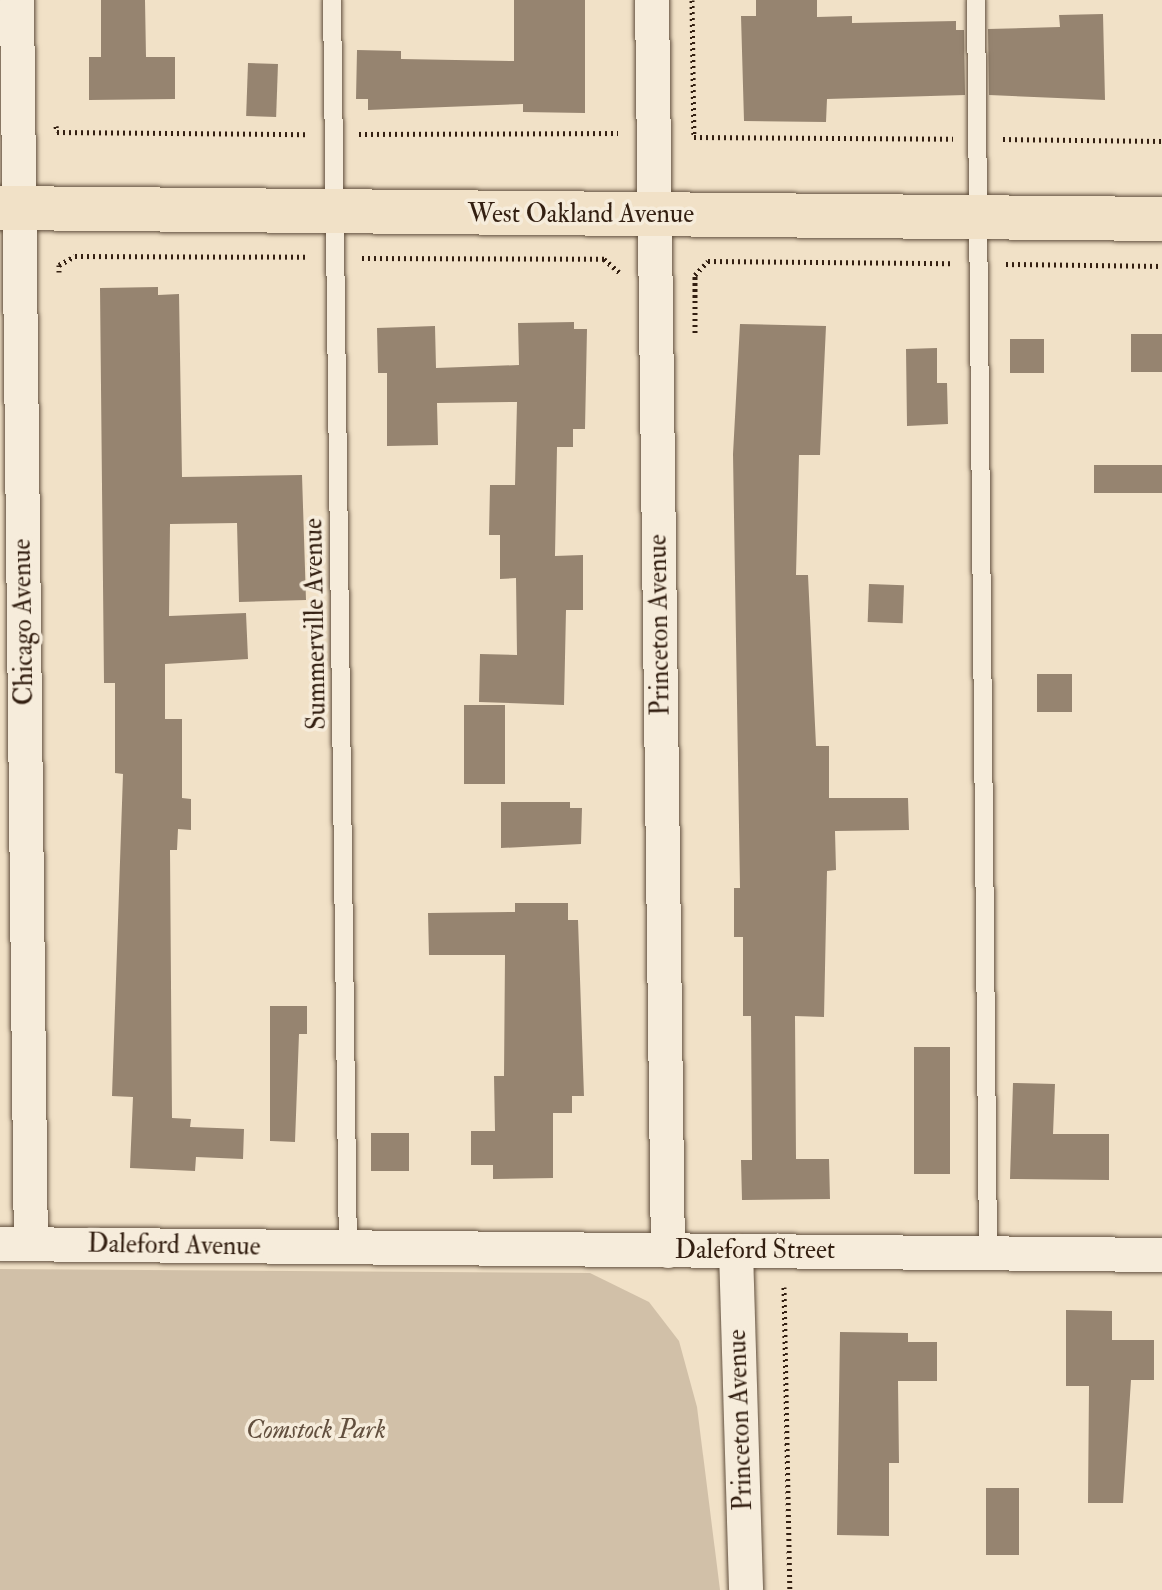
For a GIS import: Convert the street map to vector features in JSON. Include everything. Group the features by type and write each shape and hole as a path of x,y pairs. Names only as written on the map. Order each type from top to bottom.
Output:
{"main road":[{"name":"West Oakland Avenue","path":"10,209 338,214 980,215 1162,219"}],"street":[{"name":"Chicago Avenue","path":"16,1244 10,209 17,0"},
{"name":"Princeton Avenue","path":"652,0 668,1251"},
{"name":"Daleford Avenue","path":"16,1244 348,1248"},
{"name":"Daleford Street","path":"348,1248 1162,1255"},
{"name":"Princeton Avenue","path":"736,1251 746,1590"}],"lane":[{"name":"Summerville Avenue","path":"332,0 338,214 348,1248"},
{"path":"976,0 988,1252"}],"path":[{"path":"692,0 694,137 1162,141"},
{"path":"695,339 695,275 708,261 1162,266"},
{"path":"784,1251 790,1590"}],"green space":[{"name":"Comstock Park","path":"0,1269 590,1273 649,1302 679,1341 697,1407 720,1590 0,1590"}],"building":[{"path":"101,0 145,0 146,57 175,57 175,99 89,100 89,57 101,57"},
{"path":"514,0 585,0 585,113 523,112 523,104 368,110 368,99 356,99 357,50 401,51 401,59 514,61"},
{"path":"756,0 817,0 817,17 852,16 852,23 956,21 956,30 964,30 965,95 827,99 826,122 744,121 741,16 756,16"},
{"path":"1103,14 1105,100 989,95 988,29 1060,27 1059,15"},
{"path":"248,63 278,64 276,117 246,116"},
{"path":"158,287 158,295 179,294 182,477 302,475 306,600 239,602 237,523 170,524 169,616 246,613 248,659 165,664 165,719 182,719 182,798 191,799 191,830 178,829 177,850 170,850 172,1118 191,1119 190,1127 244,1129 243,1159 196,1157 195,1171 130,1168 133,1097 112,1096 123,774 115,773 115,683 104,683 100,288"},
{"path":"574,322 574,329 587,329 585,429 573,429 573,447 557,447 555,556 583,555 583,610 566,610 564,705 479,702 480,654 517,655 516,578 500,579 500,535 489,535 490,485 515,485 517,402 437,403 438,445 387,446 387,373 378,373 377,328 435,326 436,368 519,365 518,323"},
{"path":"740,324 826,326 820,455 799,455 796,575 808,575 816,746 829,746 829,798 908,798 909,830 835,831 836,870 827,871 824,1017 795,1016 796,1159 829,1159 830,1199 742,1200 741,1160 752,1160 751,1016 743,1016 743,937 734,937 734,888 740,888 733,454"},
{"path":"1131,334 1162,334 1162,372 1131,372"},
{"path":"1010,339 1044,339 1044,373 1010,373"},
{"path":"937,348 937,383 947,383 948,424 907,426 906,349"},
{"path":"1094,465 1162,465 1162,493 1094,493"},
{"path":"869,584 904,585 903,623 868,622"},
{"path":"1037,674 1072,674 1072,712 1037,712"},
{"path":"464,705 505,705 505,784 464,784"},
{"path":"501,802 570,802 570,808 582,808 581,844 501,848"},
{"path":"515,903 568,903 568,920 578,920 584,1096 572,1096 572,1113 553,1113 553,1178 493,1179 493,1165 471,1165 471,1131 495,1131 494,1076 504,1076 505,955 429,955 428,913 515,912"},
{"path":"270,1006 307,1006 307,1034 299,1034 295,1142 270,1141"},
{"path":"914,1047 950,1047 950,1174 914,1174"},
{"path":"1013,1083 1055,1084 1053,1134 1109,1134 1109,1180 1010,1179"},
{"path":"371,1133 409,1133 409,1171 371,1171"},
{"path":"1066,1310 1112,1311 1112,1340 1154,1340 1154,1380 1131,1380 1123,1503 1088,1503 1089,1386 1066,1386"},
{"path":"840,1332 908,1333 908,1342 937,1342 937,1381 898,1381 899,1463 889,1463 889,1536 837,1535"},
{"path":"986,1488 1019,1488 1019,1555 986,1555"}]}
